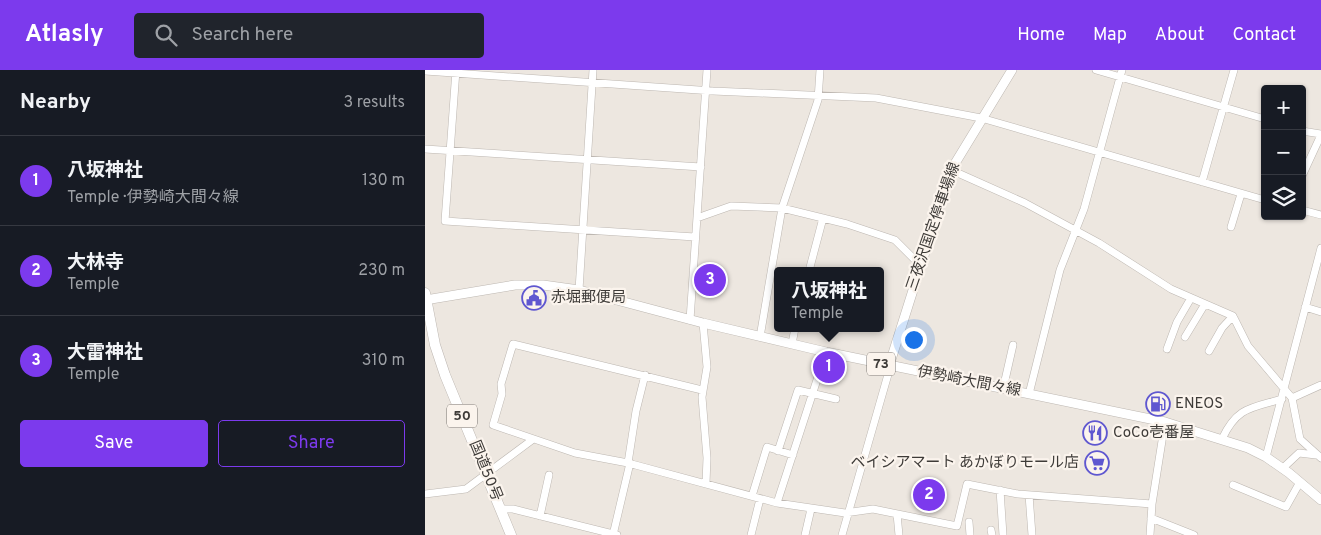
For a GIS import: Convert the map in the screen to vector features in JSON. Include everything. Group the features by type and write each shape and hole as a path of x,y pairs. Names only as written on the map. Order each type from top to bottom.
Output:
{"highway":[{"name":"国道50号","path":"425,299 440,360 511,535"}],"main road":[{"name":"三夜沢国定停車場線","path":"889,366 951,170 1012,70"},
{"name":"伊勢崎大間々線","path":"425,299 515,285 543,285 579,290 690,320 826,352 1165,422 1222,439 1266,457 1283,468 1321,500"}],"street":[{"path":"579,290 593,70"},
{"path":"690,320 707,70"},
{"path":"760,337 783,208 819,97 820,70"},
{"path":"1096,70 1121,74 1261,119"},
{"path":"1202,182 1234,70"},
{"path":"425,71 819,97 876,98 981,118 1261,199"},
{"path":"455,72 445,221 695,237"},
{"path":"1029,394 1061,264 1084,209 1098,152 1121,74"},
{"path":"1302,175 1321,134 1306,131"},
{"path":"425,149 701,167"},
{"path":"951,170 1011,196 1076,231 1171,290 1233,316 1248,346 1285,388 1291,398 1300,439 1319,457"},
{"path":"1231,227 1241,194"},
{"path":"697,218 731,206 783,208 895,240 906,253 920,264"},
{"path":"1306,211 1321,215"},
{"path":"810,267 823,218"},
{"path":"1266,457 1321,248"},
{"path":"1167,349 1177,322 1191,298"},
{"path":"1185,337 1205,304"},
{"path":"1305,307 1321,312"},
{"path":"1209,350 1233,316"},
{"path":"703,323 707,367 702,408 707,458 705,484"},
{"path":"792,344 794,332"},
{"path":"703,390 513,344 501,384 502,394 493,425 532,440 584,455 629,463 760,499 811,509 848,513 873,509 957,526 967,484 1029,495 1152,504"},
{"path":"1003,389 1013,345"},
{"path":"777,503 814,394 826,352"},
{"path":"842,535 889,366"},
{"path":"500,510 513,509 614,535 629,463 636,411 645,375"},
{"path":"1291,398 1321,385"},
{"path":"778,451 798,390 836,399"},
{"path":"1222,439 1229,425 1241,411 1282,399"},
{"path":"1150,535 1152,504 1165,422"},
{"path":"425,494 466,490 532,440"},
{"path":"752,496 767,447 793,455"},
{"path":"1283,468 1299,453 1319,457"},
{"path":"539,516 549,475"},
{"path":"1233,484 1286,507 1299,482"},
{"path":"1000,490 1003,535"},
{"path":"1029,495 1032,535"},
{"path":"751,535 760,499"},
{"path":"805,535 811,509"},
{"path":"897,514 899,535"},
{"path":"1151,518 1194,535"},
{"path":"969,522 970,535"}],"place":[{"name":"大雷神社","path":"710,280"},
{"name":"赤堀郵便局","path":"534,298"},
{"name":"八坂神社","path":"829,367"},
{"name":"ENEOS","path":"1158,404"},
{"name":"CoCo壱番屋","path":"1095,433"},
{"name":"ベイシアマート あかぼりモール店","path":"1097,463"},
{"name":"大林寺","path":"929,495"}]}
